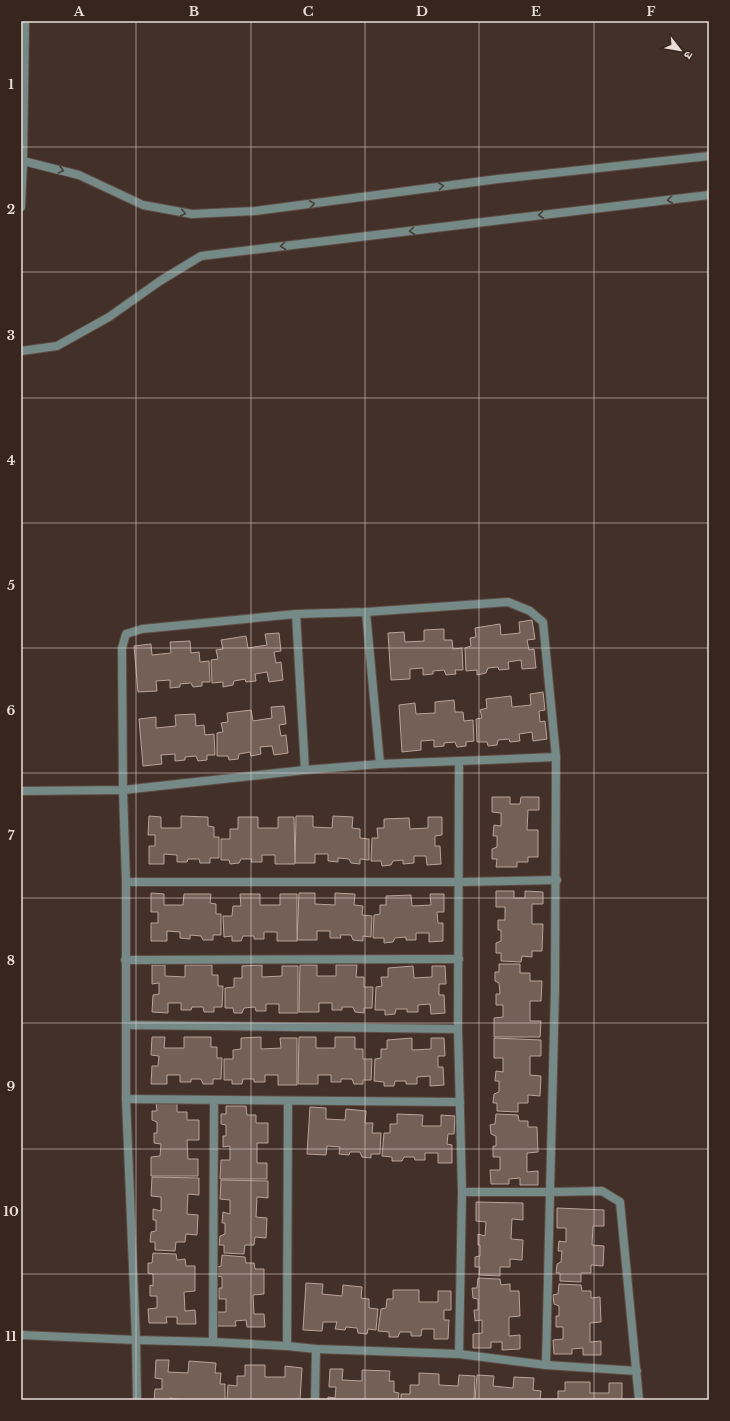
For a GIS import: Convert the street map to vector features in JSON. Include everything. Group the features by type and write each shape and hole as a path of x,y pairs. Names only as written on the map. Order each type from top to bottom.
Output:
{"street":[{"path":"21,207 25,21"},
{"path":"23,161 79,175 143,205 192,214 255,211 498,179 709,156"},
{"path":"21,351 57,346 109,317 160,281 201,256 709,195"},
{"path":"137,1400 126,1100 126,882 123,790 122,648 126,634 142,629 296,614 366,612 508,602 530,611 543,622 556,757 556,880 546,1365"},
{"path":"366,612 380,764"},
{"path":"296,614 305,770"},
{"path":"21,791 123,790 305,770 380,764 556,757"},
{"path":"459,761 458,1029 462,1192 459,1354"},
{"path":"126,882 459,882 556,880"},
{"path":"125,960 459,959"},
{"path":"126,1025 458,1029"},
{"path":"126,1100 460,1102"},
{"path":"213,1342 214,1101"},
{"path":"287,1346 288,1101"},
{"path":"462,1192 602,1191 620,1202 639,1400"},
{"path":"21,1335 213,1342 316,1349 459,1354 546,1365 637,1371"},
{"path":"315,1400 316,1349"}],"building":[{"path":"532,620 535,639 527,640 529,650 534,649 536,668 522,669 521,660 508,662 509,669 499,670 498,667 488,668 486,673 477,675 477,670 466,671 465,648 471,646 470,638 476,637 475,628 500,624 501,635 520,633 519,622"},
{"path":"444,629 444,640 452,640 453,649 462,648 463,670 455,670 456,674 446,675 444,670 433,671 433,674 423,675 423,668 410,669 410,679 391,680 388,633 404,632 405,642 424,641 424,630"},
{"path":"279,633 281,651 274,652 276,663 281,662 283,680 269,682 267,672 255,674 256,681 246,682 245,679 234,681 233,685 223,687 223,682 212,683 211,660 218,659 216,650 223,649 221,640 246,636 248,648 267,645 265,634"},
{"path":"190,641 191,653 199,652 200,662 209,661 210,682 202,682 202,686 193,687 191,683 180,684 180,687 170,688 170,680 156,681 157,691 138,692 134,646 151,644 152,655 171,653 170,642"},
{"path":"543,692 545,710 539,711 540,722 545,721 547,739 533,741 532,732 519,734 520,741 510,742 509,739 498,740 497,745 488,746 487,742 477,742 476,719 482,718 480,710 487,708 486,699 511,696 512,707 531,705 530,694"},
{"path":"454,700 455,712 463,712 464,721 473,720 474,741 466,742 466,746 457,747 455,742 444,743 444,746 434,747 434,740 421,741 421,750 402,752 399,705 415,703 416,714 435,713 435,702"},
{"path":"284,706 286,724 279,725 281,736 286,735 288,753 274,755 272,746 260,747 261,754 251,756 250,752 239,754 238,759 229,760 228,756 217,756 217,733 223,732 221,723 228,722 227,713 251,710 253,721 272,718 271,707"},
{"path":"195,714 196,726 204,725 205,735 214,734 215,755 207,755 207,760 198,761 196,756 185,757 185,760 175,761 175,754 161,755 162,764 143,766 139,719 156,717 156,728 176,726 175,715"},
{"path":"492,797 510,797 510,804 520,804 521,797 539,797 539,810 528,810 527,830 538,830 538,857 528,857 528,862 517,862 517,867 496,867 497,859 492,859 492,849 497,847 497,836 493,836 494,825 501,826 501,813 492,812"},
{"path":"149,816 161,817 161,828 181,828 181,816 208,817 208,826 214,827 214,837 219,837 219,858 210,858 210,863 200,863 199,859 188,859 187,862 177,862 177,855 164,854 164,864 149,864 149,846 155,846 155,835 148,835"},
{"path":"296,816 313,816 313,827 332,828 333,816 353,817 352,828 360,829 360,838 369,839 369,860 360,859 360,864 351,863 349,859 338,858 338,862 328,861 328,854 315,854 315,863 295,863"},
{"path":"238,817 258,817 258,828 278,828 278,817 294,817 295,864 275,864 275,855 262,855 262,862 251,862 252,859 241,859 239,863 230,864 229,860 221,860 221,839 230,839 230,829 238,829"},
{"path":"428,817 442,817 442,835 435,836 435,846 440,846 441,864 427,865 426,856 414,856 414,863 403,864 403,860 393,861 391,865 382,866 381,861 371,861 372,838 378,838 377,828 384,828 384,819 409,818 410,829 428,828"},
{"path":"496,891 514,891 514,898 525,898 525,891 543,892 543,904 532,904 532,924 543,924 542,951 532,951 532,957 522,956 521,962 501,961 501,953 496,953 496,943 501,941 501,930 498,930 498,920 505,920 505,907 496,907"},
{"path":"151,893 164,894 164,905 183,905 184,894 211,894 210,903 216,904 216,914 221,914 221,935 213,935 213,940 203,940 201,936 190,935 190,939 180,938 180,932 167,931 167,941 151,941 151,923 158,923 158,912 151,912"},
{"path":"299,893 315,893 315,904 335,905 335,893 355,894 354,905 363,906 362,915 372,916 371,937 363,936 363,941 353,940 351,935 340,935 341,938 330,938 330,931 317,931 317,940 297,940"},
{"path":"240,894 260,894 260,905 280,905 280,894 297,894 297,941 277,941 277,932 264,932 264,939 254,939 254,936 243,936 241,941 232,941 232,936 224,937 223,916 232,916 233,906 241,906"},
{"path":"430,894 444,894 444,912 437,912 438,923 443,923 443,941 429,942 429,933 416,933 416,940 406,940 406,937 395,938 393,942 384,943 384,938 373,938 374,915 380,914 380,905 386,905 386,896 411,895 412,906 431,905"},
{"path":"499,964 520,964 520,973 530,973 530,981 542,981 541,1001 530,1001 530,1021 541,1021 540,1037 494,1037 494,1018 503,1017 503,1005 496,1005 496,994 500,994 499,983 495,981 495,972 499,972"},
{"path":"152,965 165,965 165,976 185,977 185,965 212,965 212,975 218,975 218,986 223,986 222,1007 214,1007 214,1012 204,1012 203,1007 192,1007 191,1010 181,1010 181,1003 168,1003 168,1013 152,1012 153,995 159,994 159,983 152,984"},
{"path":"262,965 262,977 282,976 282,966 298,966 298,1013 279,1013 279,1004 266,1004 266,1011 256,1011 255,1007 244,1008 242,1013 234,1013 233,1008 225,1008 225,988 234,987 234,978 242,978 242,966"},
{"path":"300,965 317,965 317,976 336,976 336,965 357,965 356,977 364,977 364,987 373,987 372,1008 364,1008 364,1013 355,1012 353,1007 342,1007 342,1010 332,1010 332,1003 319,1003 319,1012 299,1012"},
{"path":"413,966 414,978 432,977 432,966 445,966 446,984 439,984 439,995 444,995 445,1013 431,1014 430,1004 418,1005 418,1012 407,1012 407,1009 396,1009 395,1014 385,1015 385,1010 375,1010 376,987 382,986 381,977 388,977 388,968"},
{"path":"152,1037 165,1037 164,1048 184,1048 184,1037 211,1037 211,1047 217,1047 217,1058 222,1058 221,1079 213,1079 213,1084 203,1084 201,1079 191,1079 191,1082 180,1082 180,1075 167,1075 167,1084 151,1084 152,1066 158,1066 159,1056 151,1055"},
{"path":"261,1037 261,1049 281,1048 280,1038 297,1038 297,1085 278,1085 278,1075 265,1075 265,1082 254,1082 254,1079 243,1079 242,1084 232,1084 232,1080 224,1080 224,1059 233,1059 233,1050 241,1049 241,1038"},
{"path":"299,1037 316,1037 316,1048 335,1048 335,1037 355,1037 355,1049 363,1049 363,1059 372,1059 371,1080 363,1080 363,1084 354,1084 352,1079 341,1079 341,1082 331,1082 331,1075 318,1075 318,1084 298,1084"},
{"path":"412,1038 412,1050 431,1049 431,1038 444,1038 445,1056 438,1056 438,1067 443,1067 444,1085 430,1086 430,1076 417,1077 417,1084 406,1084 406,1081 395,1081 394,1086 384,1086 384,1082 374,1081 375,1059 381,1058 381,1049 387,1049 387,1040"},
{"path":"494,1038 541,1040 541,1056 530,1056 530,1075 541,1076 540,1096 528,1095 528,1103 518,1103 518,1112 497,1111 497,1103 493,1103 494,1094 499,1092 499,1081 495,1081 496,1071 503,1072 503,1058 494,1058"},
{"path":"156,1103 177,1103 177,1112 187,1112 187,1120 199,1120 199,1140 187,1140 188,1159 198,1159 198,1176 151,1176 151,1157 160,1156 161,1144 154,1143 154,1133 157,1133 157,1122 152,1120 152,1111 157,1111"},
{"path":"226,1106 246,1106 247,1115 256,1115 256,1123 268,1123 268,1143 257,1143 257,1163 267,1163 267,1179 220,1179 221,1160 230,1160 230,1146 223,1147 223,1136 226,1136 226,1125 221,1124 221,1114 226,1114"},
{"path":"310,1107 326,1108 326,1119 345,1120 346,1109 366,1111 365,1123 373,1123 372,1133 381,1133 380,1154 371,1154 371,1158 362,1157 360,1152 350,1152 349,1155 339,1154 340,1147 327,1146 326,1155 307,1154"},
{"path":"397,1114 423,1115 422,1126 441,1126 441,1115 455,1116 454,1134 448,1134 447,1144 452,1145 452,1163 438,1163 438,1153 425,1153 425,1160 415,1160 414,1157 404,1157 402,1161 392,1161 392,1157 382,1156 384,1133 390,1133 390,1124 397,1124"},
{"path":"496,1114 518,1115 519,1121 528,1121 528,1127 537,1127 538,1152 527,1153 527,1172 538,1171 538,1185 520,1185 520,1178 509,1179 509,1184 491,1184 490,1170 500,1170 500,1157 493,1157 493,1146 496,1146 496,1136 491,1134 490,1125 495,1124"},
{"path":"152,1177 199,1178 199,1195 188,1194 187,1214 198,1215 197,1235 186,1234 185,1242 176,1242 175,1251 155,1250 155,1242 150,1242 151,1232 156,1231 156,1220 153,1220 153,1209 161,1211 161,1197 151,1196"},
{"path":"221,1180 268,1181 268,1198 257,1197 256,1217 267,1218 266,1238 255,1237 254,1245 245,1245 244,1254 224,1253 224,1245 219,1245 220,1236 225,1234 225,1223 222,1223 223,1212 230,1214 230,1200 220,1199"},
{"path":"476,1202 523,1203 523,1220 512,1219 511,1239 523,1240 522,1260 510,1259 510,1267 500,1267 500,1276 479,1275 480,1267 475,1267 475,1257 480,1256 478,1234 485,1236 486,1222 476,1221"},
{"path":"557,1208 604,1210 604,1226 593,1226 592,1245 604,1246 603,1266 591,1265 591,1273 581,1273 581,1282 560,1281 560,1273 556,1273 557,1264 561,1262 562,1251 558,1251 559,1241 566,1242 566,1228 557,1228"},
{"path":"153,1253 176,1254 177,1260 185,1259 186,1266 195,1266 195,1291 184,1292 185,1311 195,1310 196,1324 177,1324 177,1317 166,1317 167,1323 149,1323 148,1309 157,1308 157,1296 150,1296 150,1285 153,1286 153,1274 148,1273 148,1263 152,1263"},
{"path":"222,1255 245,1257 246,1263 254,1263 255,1269 264,1269 264,1294 253,1295 254,1314 264,1314 265,1327 247,1327 246,1320 235,1321 236,1326 217,1326 217,1312 226,1312 226,1299 219,1299 219,1288 222,1288 222,1277 217,1276 217,1267 221,1266"},
{"path":"478,1278 500,1279 501,1285 510,1284 510,1291 519,1291 520,1316 509,1317 509,1336 520,1335 520,1349 502,1350 502,1342 491,1342 491,1348 473,1348 473,1334 482,1333 482,1320 475,1321 474,1310 478,1310 478,1299 473,1298 472,1288 477,1288"},
{"path":"306,1283 323,1284 322,1294 342,1296 343,1285 362,1287 361,1298 369,1299 369,1308 378,1309 376,1330 368,1329 367,1334 358,1333 357,1328 346,1327 345,1330 335,1329 337,1322 323,1322 322,1331 303,1330"},
{"path":"559,1284 581,1285 582,1291 591,1291 591,1298 600,1297 601,1322 590,1323 590,1342 601,1341 601,1355 583,1355 583,1348 572,1349 572,1354 554,1354 553,1340 563,1339 563,1327 556,1327 556,1316 559,1316 559,1306 554,1304 553,1295 558,1294"},
{"path":"393,1290 419,1290 419,1302 438,1302 438,1291 451,1291 451,1310 444,1310 444,1320 449,1320 448,1339 434,1339 434,1329 422,1329 421,1336 411,1336 411,1332 400,1332 398,1337 389,1337 389,1332 378,1331 381,1309 386,1308 387,1299 393,1299"},
{"path":"156,1360 169,1360 168,1372 188,1373 189,1361 216,1363 215,1373 221,1373 220,1384 225,1384 225,1400 183,1400 170,1398 170,1400 154,1400 155,1389 162,1389 162,1379 155,1378"},
{"path":"245,1365 265,1365 265,1377 285,1377 285,1366 302,1368 300,1400 227,1400 228,1385 237,1386 237,1376 245,1376"},
{"path":"330,1369 343,1369 342,1380 362,1381 362,1370 390,1371 389,1381 394,1381 394,1392 399,1393 398,1400 328,1400 328,1397 335,1398 336,1387 329,1387"},
{"path":"419,1373 439,1374 439,1385 458,1386 459,1375 475,1376 474,1400 401,1400 401,1394 410,1394 410,1385 419,1385"},
{"path":"477,1375 494,1376 493,1386 513,1388 514,1377 534,1378 533,1390 541,1391 540,1400 475,1400"},
{"path":"565,1382 590,1382 590,1393 609,1393 609,1383 622,1383 622,1400 558,1400 558,1391 565,1391"}]}
